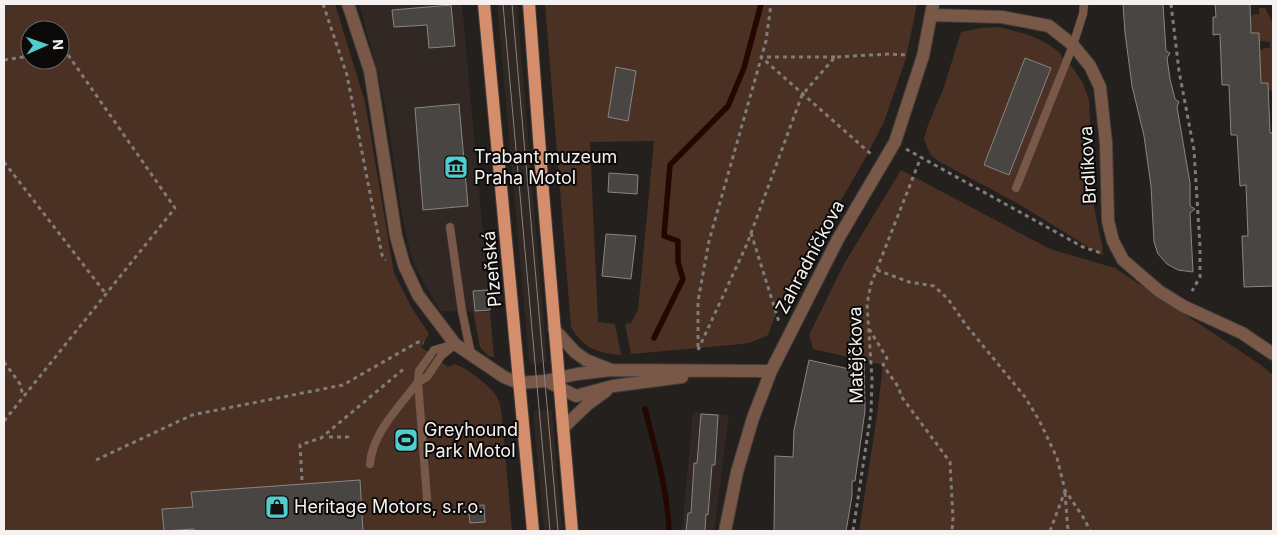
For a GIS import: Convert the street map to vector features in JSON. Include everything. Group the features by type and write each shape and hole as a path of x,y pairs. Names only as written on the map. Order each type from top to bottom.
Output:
{"main road":[{"name":"Plzeňská","path":"484,4 533,531"},
{"path":"529,4 558,383 572,531"}],"street":[{"path":"348,4 370,71 396,236 404,265 418,295 455,344 504,377 520,384 545,381 558,383 612,370 771,371"},
{"name":"Brdlíkova","path":"932,10 1002,17 1049,26 1073,45 1090,66 1100,87 1106,143 1108,220 1113,241 1123,260 1159,291 1183,306 1242,333 1273,354"},
{"name":"Zahradníčkova","path":"725,531 736,472 753,418 771,371 838,239 895,142 923,56 932,10"},
{"path":"554,329 575,352 586,360 612,370"},
{"path":"558,383 576,396 613,386 729,371"},
{"path":"563,428 588,404 613,386"}],"lane":[{"path":"1016,188 1073,45 1083,14 1084,4"},
{"path":"450,227 462,311 471,356"},
{"path":"370,464 372,449 381,432 418,382 427,378 441,356 455,344"},
{"path":"418,382 427,499"}],"path":[{"path":"771,4 766,41 709,241 698,301 698,350 751,233 802,95 835,57"},
{"path":"1171,4 1179,71 1194,150 1200,277 1192,292"},
{"path":"761,57 835,57 889,54 923,56"},
{"path":"761,57 882,164"},
{"path":"4,60 20,58"},
{"path":"4,421 175,208 70,58"},
{"name":"Matějčkova","path":"853,531 871,413 872,379 867,304 871,284 921,157 1083,247"},
{"path":"4,162 106,294"},
{"path":"751,233 779,322"},
{"path":"877,270 909,282 934,286 948,299 966,325 1025,397 1039,420 1057,458 1065,490 1068,531"},
{"path":"868,328 886,358 883,365 899,388 901,396 950,462 952,531"},
{"path":"96,460 192,415 343,385 418,342 427,346"},
{"path":"4,362 20,384 23,397"},
{"path":"302,480 300,445 321,438 410,364"},
{"path":"328,437 348,437 348,440"},
{"path":"1050,531 1065,490"},
{"path":"1065,490 1090,531"}],"shaded area":[{"path":"4,4 335,4 365,102 394,273 412,308 429,334 421,347 448,367 454,364 470,372 488,386 498,399 502,417 512,531 4,531"},
{"path":"359,4 462,4 490,312 440,311 415,267 401,210 387,116 377,69"},
{"path":"497,4 517,4 547,361 545,363 533,364 529,361"},
{"path":"545,4 917,4 906,58 884,122 776,314 768,335 742,344 631,354 625,324 631,323 638,310 654,141 590,142 598,322 615,324 621,355 598,351 586,345 571,327"},
{"path":"1259,8 1265,8 1273,23 1273,92 1264,86 1260,76 1260,50 1270,48 1270,42 1259,41 1259,33 1251,33 1250,17 1253,14 1259,14"},
{"path":"998,27 1007,29 1031,36 1047,44 1061,54 1062,58 1072,67 1083,83 1089,100 1094,207 1103,256 1017,203 938,161 930,154 924,139 944,87 961,32","holes":["1025,58 1050,68 1008,175 984,165"]},
{"path":"901,170 1050,249 1115,268 1261,365 1273,375 1273,531 859,531 883,365 813,349 809,335 844,264"},
{"path":"473,311 490,312 494,357 488,356 480,347"},
{"path":"550,409 552,412 562,531 544,531 533,414 535,411"},
{"path":"693,412 729,415 714,531 682,531"}],"building":[{"path":"1123,4 1163,4 1166,51 1170,53 1167,58 1170,79 1175,99 1179,102 1177,107 1190,183 1190,206 1195,209 1190,213 1193,272 1178,270 1167,264 1158,254 1154,242 1151,186 1144,136 1132,86"},
{"path":"1215,4 1250,4 1251,33 1259,33 1261,83 1268,83 1270,133 1273,133 1273,286 1244,287 1242,236 1248,236 1246,185 1240,186 1237,135 1231,135 1229,85 1222,85 1220,34 1213,35 1213,17 1216,17"},
{"path":"451,5 455,46 429,48 427,25 394,27 392,10"},
{"path":"1025,58 1051,68 1009,175 984,165"},
{"path":"616,67 636,71 628,121 608,117"},
{"path":"459,104 468,206 423,210 415,108"},
{"path":"609,173 638,175 637,194 608,192"},
{"path":"606,234 636,236 631,279 602,276"},
{"path":"488,290 490,310 475,311 473,291"},
{"path":"851,358 864,360 865,411 855,481 852,481 852,496 846,531 774,531 775,456 793,457 794,430 809,360 849,369"},
{"path":"701,414 718,415 715,465 712,465 705,531 686,531 688,513 691,513 694,463 697,463"},
{"name":"Heritage Motors, s.r.o.","path":"360,480 363,531 194,531 194,529 164,531 162,509 193,507 191,492"},
{"path":"484,505 485,522 470,523 468,506"}],"waterway":[{"path":"654,338 683,279 678,262 678,241 664,236 670,165 728,106 744,68 761,4"},
{"path":"645,409 664,485 669,531"}],"tram line":[{"path":"503,4 550,531"},
{"path":"512,4 558,531"}],"place":[{"name":"Trabant muzeum Praha Motol","path":"456,167"},
{"name":"Greyhound Park Motol","path":"406,440"},
{"name":"Heritage Motors, s.r.o.","path":"277,507"}]}
